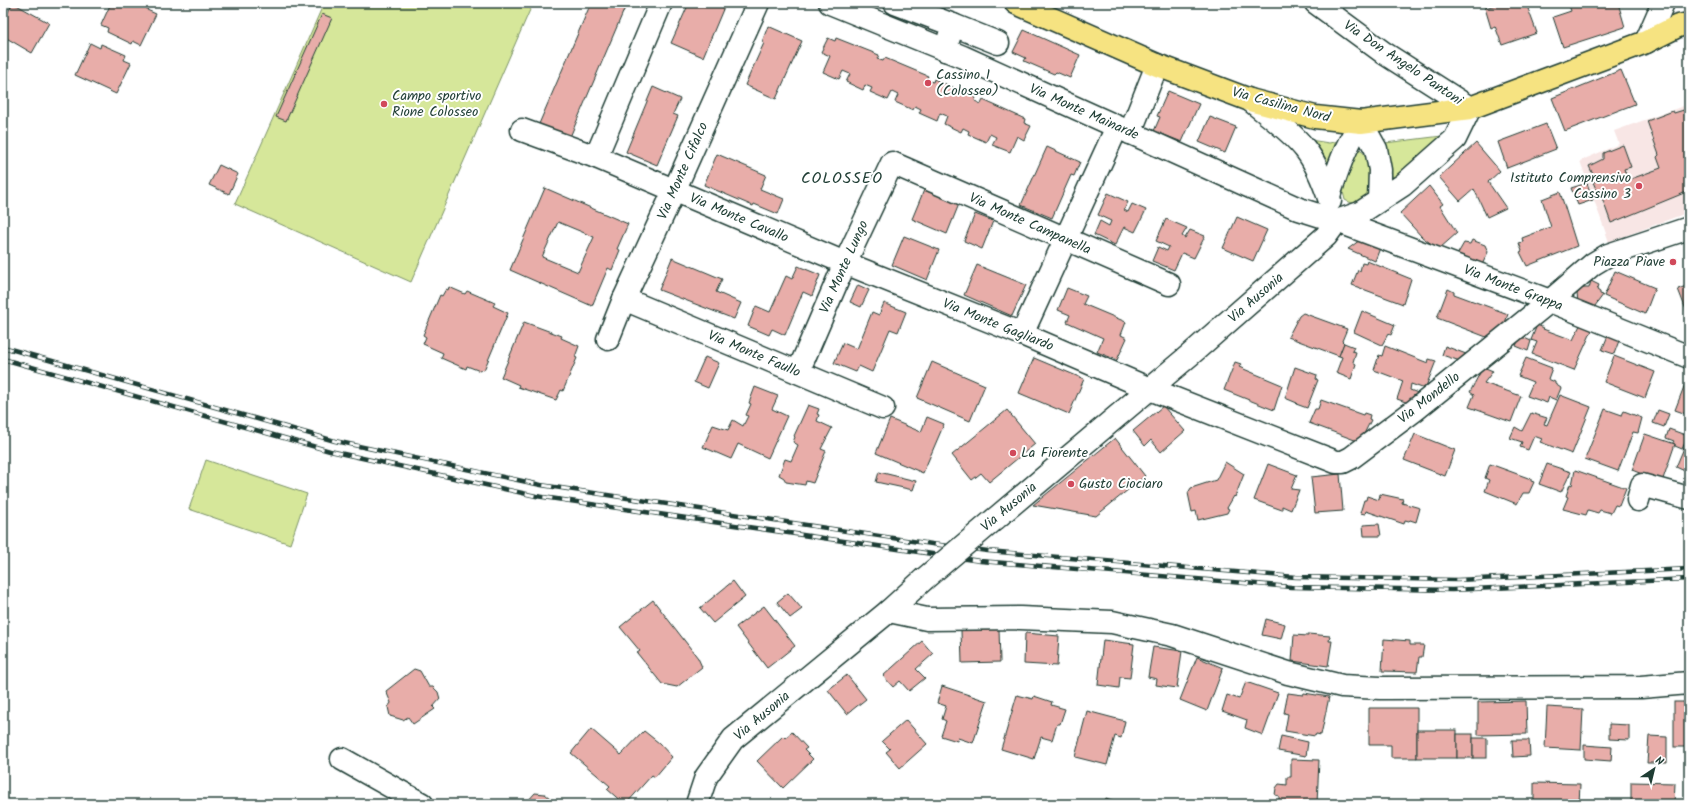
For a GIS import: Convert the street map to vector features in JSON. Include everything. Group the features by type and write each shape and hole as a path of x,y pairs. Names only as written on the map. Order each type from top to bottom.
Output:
{"main road":[{"name":"Via Casilina Nord","path":"1016,3 1157,65 1250,100 1315,117 1361,122 1470,108 1646,42 1678,26 1689,24"},
{"name":"Via Casilina Nord","path":"1646,42 1689,36"}],"street":[{"path":"596,157 661,3"},
{"name":"Via Monte Cifalco","path":"608,339 624,299 758,3"},
{"name":"Via Monte Mainarde","path":"830,3 945,50 1299,209 1337,221"},
{"path":"895,3 998,43"},
{"name":"Via Don Angelo Pantoni","path":"1316,3 1384,53 1470,108"},
{"path":"1646,42 1663,3"},
{"path":"945,50 953,25"},
{"path":"1022,334 1066,240 1157,65"},
{"path":"1250,100 1288,132 1304,148 1318,170 1329,196 1337,221 1360,213 1403,185 1455,139 1470,108"},
{"path":"1329,196 1339,164 1348,143 1361,122 1376,149 1380,170 1379,200"},
{"name":"Via Monte Cavallo","path":"522,130 596,157 845,262"},
{"name":"Via Monte Campanella","path":"892,163 1169,284"},
{"name":"Via Monte Lungo","path":"798,372 845,262 892,163"},
{"name":"Via Monte Grappa","path":"1337,221 1550,301 1689,356"},
{"name":"Via Ausonia","path":"697,804 706,777 733,739 889,611 923,580 1150,389 1326,236 1337,221"},
{"name":"Via Mondello","path":"1150,389 1336,462 1343,462 1351,458 1415,410 1550,301 1593,264 1608,255 1689,228"},
{"name":"Via Monte Gagliardo","path":"845,262 1022,334 1150,389"},
{"name":"Via Monte Faullo","path":"624,299 883,408"},
{"path":"1638,500 1642,485 1689,498"},
{"path":"889,611 927,619 1020,618 1112,622 1172,635 1288,673 1342,686 1380,688 1641,687 1689,683"},
{"path":"342,759 422,804"}],"shaded area":[{"name":"Istituto Comprensivo Cassino 3","path":"1689,104 1689,212 1609,242 1580,161 1619,144 1614,131"}],"green space":[{"name":"Campo sportivo Rione Colosseo","path":"324,3 533,3 411,282 235,204"},
{"path":"1450,135 1434,150 1393,179 1389,161 1377,144"},
{"path":"1310,140 1329,143 1339,141 1331,172"},
{"path":"1356,144 1370,161 1372,192 1360,202 1353,203 1345,200 1343,192"},
{"path":"206,460 307,494 290,544 189,509"}],"building":[{"path":"13,3 49,23 32,53 3,36 3,21"},
{"path":"111,3 142,3 149,6 147,10 156,14 141,45 133,41 132,44 107,32 108,28 101,25"},
{"path":"591,3 627,3 570,137 539,124"},
{"path":"689,3 721,3 720,6 724,7 703,57 671,43"},
{"path":"1502,3 1526,3 1537,33 1502,45 1495,26 1491,28 1485,8"},
{"path":"1568,3 1618,3 1625,27 1563,47 1553,17 1571,11"},
{"path":"322,14 332,18 286,121 276,117"},
{"path":"768,26 802,41 776,99 745,85 764,43 762,42"},
{"path":"1024,30 1080,55 1070,78 1056,72 1054,74 1024,61 1026,58 1013,52"},
{"path":"828,38 835,41 836,38 879,55 877,59 883,61 885,58 928,76 926,80 933,82 934,79 976,97 975,101 981,104 983,100 1025,119 1024,123 1031,126 1024,140 1017,136 1010,152 992,145 996,137 990,134 986,142 968,134 969,131 963,128 961,132 944,124 947,116 940,113 937,121 919,113 921,109 915,106 913,110 895,102 898,95 892,92 888,100 870,92 872,88 865,85 863,90 846,82 850,74 843,71 839,79 823,72 830,56 821,52"},
{"path":"90,43 100,48 101,44 126,55 124,60 131,63 116,94 75,75"},
{"path":"1621,70 1635,104 1565,131 1552,98"},
{"path":"653,87 680,99 673,114 678,116 657,165 626,152"},
{"path":"1168,91 1199,104 1182,142 1154,131 1160,117 1157,116"},
{"path":"1687,109 1689,114 1689,191 1611,223 1601,195 1599,196 1593,182 1596,181 1589,166 1603,159 1603,153 1623,145 1631,167 1624,169 1628,180 1661,168 1657,157 1659,155 1647,121 1673,111 1674,113"},
{"path":"1210,117 1236,127 1225,153 1199,142"},
{"path":"1546,124 1556,149 1507,168 1498,142"},
{"path":"1476,143 1500,171 1488,182 1506,208 1487,217 1474,189 1460,201 1439,177"},
{"path":"1047,147 1080,162 1074,176 1071,175 1052,218 1021,205"},
{"path":"717,154 766,175 760,189 784,199 778,214 754,204 753,206 704,185"},
{"path":"219,165 238,174 229,194 209,185"},
{"path":"1587,183 1593,200 1578,205 1571,188"},
{"path":"1429,186 1443,204 1440,206 1457,233 1440,248 1438,246 1437,248 1422,237 1400,213"},
{"path":"545,188 628,224 617,249 620,250 612,270 608,268 592,306 510,270","holes":["558,222 594,237 578,272 542,257"]},
{"path":"924,190 959,204 947,234 912,219"},
{"path":"1560,192 1577,246 1527,266 1520,252 1522,251 1519,243 1523,242 1522,238 1551,227 1542,199"},
{"path":"1108,193 1128,202 1124,210 1128,212 1132,204 1146,210 1135,232 1124,227 1115,245 1094,235 1100,221 1109,226 1111,221 1098,215"},
{"path":"975,214 993,221 982,249 964,241"},
{"path":"1237,217 1267,230 1253,261 1223,248"},
{"path":"1166,219 1187,228 1182,236 1185,238 1190,230 1205,236 1194,258 1182,253 1174,270 1152,261 1158,247 1167,251 1169,247 1156,241"},
{"path":"904,236 939,250 927,280 892,265"},
{"path":"1360,240 1380,248 1375,261 1348,249"},
{"path":"1472,240 1485,245 1488,252 1482,265 1457,255 1464,243 1470,244"},
{"path":"672,258 722,279 716,292 741,303 734,319 659,290"},
{"path":"1367,261 1411,279 1403,304 1352,285 1358,270 1360,271 1362,263 1366,264"},
{"path":"977,265 1026,285 1012,316 964,295"},
{"path":"798,266 820,275 812,296 803,292 785,335 772,329 769,335 748,326 756,306 770,312 786,276 792,279"},
{"path":"1615,271 1655,288 1645,314 1604,296"},
{"path":"1591,281 1599,285 1597,290 1603,295 1592,310 1578,302 1577,294 1582,288 1589,288"},
{"path":"858,285 869,290 861,307 850,302"},
{"path":"1689,285 1689,314 1688,315 1678,289"},
{"path":"449,287 465,294 467,291 495,303 493,306 508,313 484,370 481,369 480,371 467,366 466,369 441,358 443,353 423,344 426,337 423,335 440,295 442,296"},
{"path":"1067,288 1087,296 1083,304 1126,322 1121,335 1127,338 1117,360 1097,352 1103,338 1067,322 1070,315 1058,310"},
{"path":"1448,289 1454,292 1454,294 1508,314 1505,323 1489,338 1437,318"},
{"path":"884,303 906,312 898,332 890,329 872,372 859,366 856,372 834,363 843,343 857,349 872,312 879,315"},
{"path":"1362,311 1395,325 1391,335 1388,334 1382,345 1354,332"},
{"path":"1303,313 1347,329 1342,341 1344,343 1339,356 1288,337 1299,316"},
{"path":"524,322 562,336 561,338 579,346 575,357 577,358 563,391 561,390 556,400 518,387 519,385 501,377"},
{"path":"1581,323 1593,328 1574,370 1532,354 1537,342 1531,340 1537,325 1544,328 1543,329 1573,340"},
{"path":"1609,333 1620,338 1614,354 1602,350"},
{"path":"1520,336 1531,341 1528,351 1516,346"},
{"path":"1344,343 1354,347 1352,351 1356,352 1353,362 1356,364 1351,379 1336,373 1342,357 1339,356"},
{"path":"1385,346 1428,363 1429,359 1436,361 1425,389 1411,384 1410,390 1418,393 1414,405 1397,399 1403,381 1374,370 1379,355 1382,356"},
{"path":"1445,346 1466,354 1463,362 1442,355"},
{"path":"1614,356 1655,372 1645,398 1604,382"},
{"path":"705,357 719,363 708,388 694,382"},
{"path":"1034,358 1084,379 1069,414 1019,393"},
{"path":"1526,358 1552,368 1548,379 1555,382 1555,384 1561,388 1556,400 1549,397 1547,403 1527,396 1533,382 1518,376"},
{"path":"932,362 985,385 970,421 917,398"},
{"path":"1235,362 1241,364 1239,367 1282,385 1274,410 1224,390"},
{"path":"1295,367 1317,375 1316,379 1318,380 1307,408 1285,398"},
{"path":"1483,367 1493,371 1484,383 1521,396 1511,422 1469,407 1474,395 1470,392"},
{"path":"1685,384 1689,385 1689,415 1675,410"},
{"path":"755,387 778,396 772,409 787,416 768,458 738,444 731,459 703,447 713,425 728,430 733,420 743,426 748,416 746,415 751,404 749,403"},
{"path":"1560,395 1591,407 1572,454 1540,442 1542,439 1534,436 1528,450 1520,447 1522,442 1510,438 1515,427 1522,431 1531,413 1547,418 1544,424 1547,425"},
{"path":"1321,400 1363,415 1364,413 1370,415 1369,419 1371,420 1360,442 1309,423 1315,409 1318,409"},
{"path":"808,405 819,409 817,421 832,428 821,449 826,451 813,483 806,481 805,485 786,482 784,478 779,475 785,459 791,461 798,445 793,442 794,436"},
{"path":"1163,406 1185,431 1161,452 1151,440 1145,446 1133,431"},
{"path":"1605,409 1622,415 1624,411 1642,418 1638,433 1633,432 1618,471 1585,459"},
{"path":"1007,410 1035,444 989,482 981,473 972,480 952,455"},
{"path":"1658,410 1669,414 1664,427 1653,423"},
{"path":"927,417 944,424 923,473 876,453 890,419 921,432"},
{"path":"1669,429 1688,436 1682,449 1675,446 1675,444 1672,444 1674,441 1666,438"},
{"path":"1415,434 1455,450 1445,476 1404,460"},
{"path":"1645,434 1675,444 1662,482 1632,470"},
{"path":"1115,438 1145,476 1096,516 1033,505"},
{"path":"1686,443 1689,443 1689,473 1676,467"},
{"path":"1225,462 1244,474 1235,497 1234,496 1227,508 1229,509 1227,513 1198,520 1196,511 1192,512 1188,493 1191,488 1216,480"},
{"path":"1268,464 1297,475 1291,489 1299,490 1291,510 1282,506 1282,510 1254,500"},
{"path":"1490,464 1531,479 1531,481 1534,482 1529,493 1523,493 1517,504 1485,491 1489,480 1485,478"},
{"path":"1547,464 1571,472 1561,492 1539,484"},
{"path":"1575,470 1626,488 1619,506 1615,505 1611,513 1600,510 1598,513 1588,510 1586,515 1563,509 1568,497 1566,496 1570,484 1572,485"},
{"path":"879,472 916,481 913,490 876,482"},
{"path":"1340,474 1343,511 1315,513 1311,477"},
{"path":"1380,494 1403,499 1402,503 1420,508 1416,522 1405,520 1404,524 1366,511 1365,514 1360,513 1364,500 1366,500 1367,496 1379,500"},
{"path":"1379,524 1381,536 1364,536 1363,525"},
{"path":"733,581 745,597 713,623 700,608"},
{"path":"788,593 802,609 790,618 777,602"},
{"path":"653,600 698,658 702,667 677,687 662,684 637,653 640,651 620,627"},
{"path":"764,606 795,646 767,668 736,627"},
{"path":"1266,619 1285,624 1281,639 1262,635"},
{"path":"999,629 1000,662 962,663 961,630"},
{"path":"1025,633 1059,636 1057,666 1024,664"},
{"path":"1308,634 1330,636 1329,641 1332,641 1328,666 1292,661 1294,635 1308,636"},
{"path":"1384,639 1410,641 1410,645 1424,645 1422,657 1419,657 1417,672 1382,671"},
{"path":"1103,640 1134,644 1130,678 1120,677 1119,688 1098,685"},
{"path":"922,641 933,654 916,669 925,678 909,691 900,681 893,687 883,676"},
{"path":"1153,647 1182,651 1177,688 1156,685 1157,679 1148,677"},
{"path":"1197,657 1223,668 1207,711 1180,700"},
{"path":"414,669 420,671 429,687 433,687 438,692 440,699 433,707 435,709 413,724 408,717 403,720 390,716 388,707 391,703 386,691"},
{"path":"847,675 866,699 847,714 828,690"},
{"path":"1246,682 1278,693 1263,735 1245,728 1247,720 1222,711 1227,695 1239,699"},
{"path":"942,686 987,701 973,743 958,738 957,741 941,736 946,721 942,719 946,706 937,703"},
{"path":"1288,693 1303,695 1304,693 1329,697 1321,735 1316,734 1315,736 1285,731 1288,714 1284,713"},
{"path":"1017,695 1033,699 1034,696 1052,702 1051,705 1065,709 1060,724 1057,724 1052,740 1041,737 1034,759 1001,749"},
{"path":"1526,701 1527,734 1478,735 1478,702"},
{"path":"1674,702 1689,702 1689,747 1674,747"},
{"path":"1547,707 1583,709 1581,750 1545,748"},
{"path":"1369,708 1417,708 1417,758 1391,758 1391,745 1369,745"},
{"path":"1087,711 1125,721 1121,738 1115,736 1107,765 1075,757"},
{"path":"906,720 927,744 900,768 886,752 890,749 882,741"},
{"path":"1609,724 1629,725 1629,740 1609,739"},
{"path":"591,729 621,755 644,731 659,743 672,757 655,777 652,775 626,804 624,804 607,789 610,786 571,753"},
{"path":"1417,730 1457,730 1457,758 1417,758"},
{"path":"792,732 807,748 804,750 813,759 783,788 757,761 783,736 785,738"},
{"path":"1457,734 1473,734 1473,758 1457,758"},
{"path":"1281,736 1308,742 1306,756 1278,751"},
{"path":"1649,736 1667,737 1667,763 1647,763"},
{"path":"1473,738 1487,738 1487,758 1473,758"},
{"path":"1512,740 1529,740 1530,756 1513,757"},
{"path":"1584,745 1612,747 1611,761 1584,759"},
{"path":"1291,759 1319,760 1317,804 1279,804 1279,796 1275,795 1276,788 1279,784 1287,785 1287,777 1291,777"},
{"path":"1631,782 1675,783 1674,804 1631,804"},
{"path":"1534,783 1580,784 1579,804 1534,804"},
{"path":"535,793 545,794 557,804 525,804"},
{"path":"1106,798 1123,804 1104,804"}],"railway":[{"path":"3,347 335,441 541,485 932,544 988,551 1296,577 1457,580 1689,569"},
{"path":"3,359 330,451 536,496 980,561 1291,587 1452,590 1689,579"}],"place":[{"name":"Cassino 1 (Colosseo)","path":"928,83"},
{"name":"Campo sportivo Rione Colosseo","path":"384,104"},
{"name":"Istituto Comprensivo Cassino 3","path":"1639,186"},
{"name":"Piazza Piave","path":"1673,262"},
{"name":"La Fiorente","path":"1013,453"},
{"name":"Gusto Ciociaro","path":"1071,484"}],"district":[{"name":"COLOSSEO","path":"842,178"}]}
